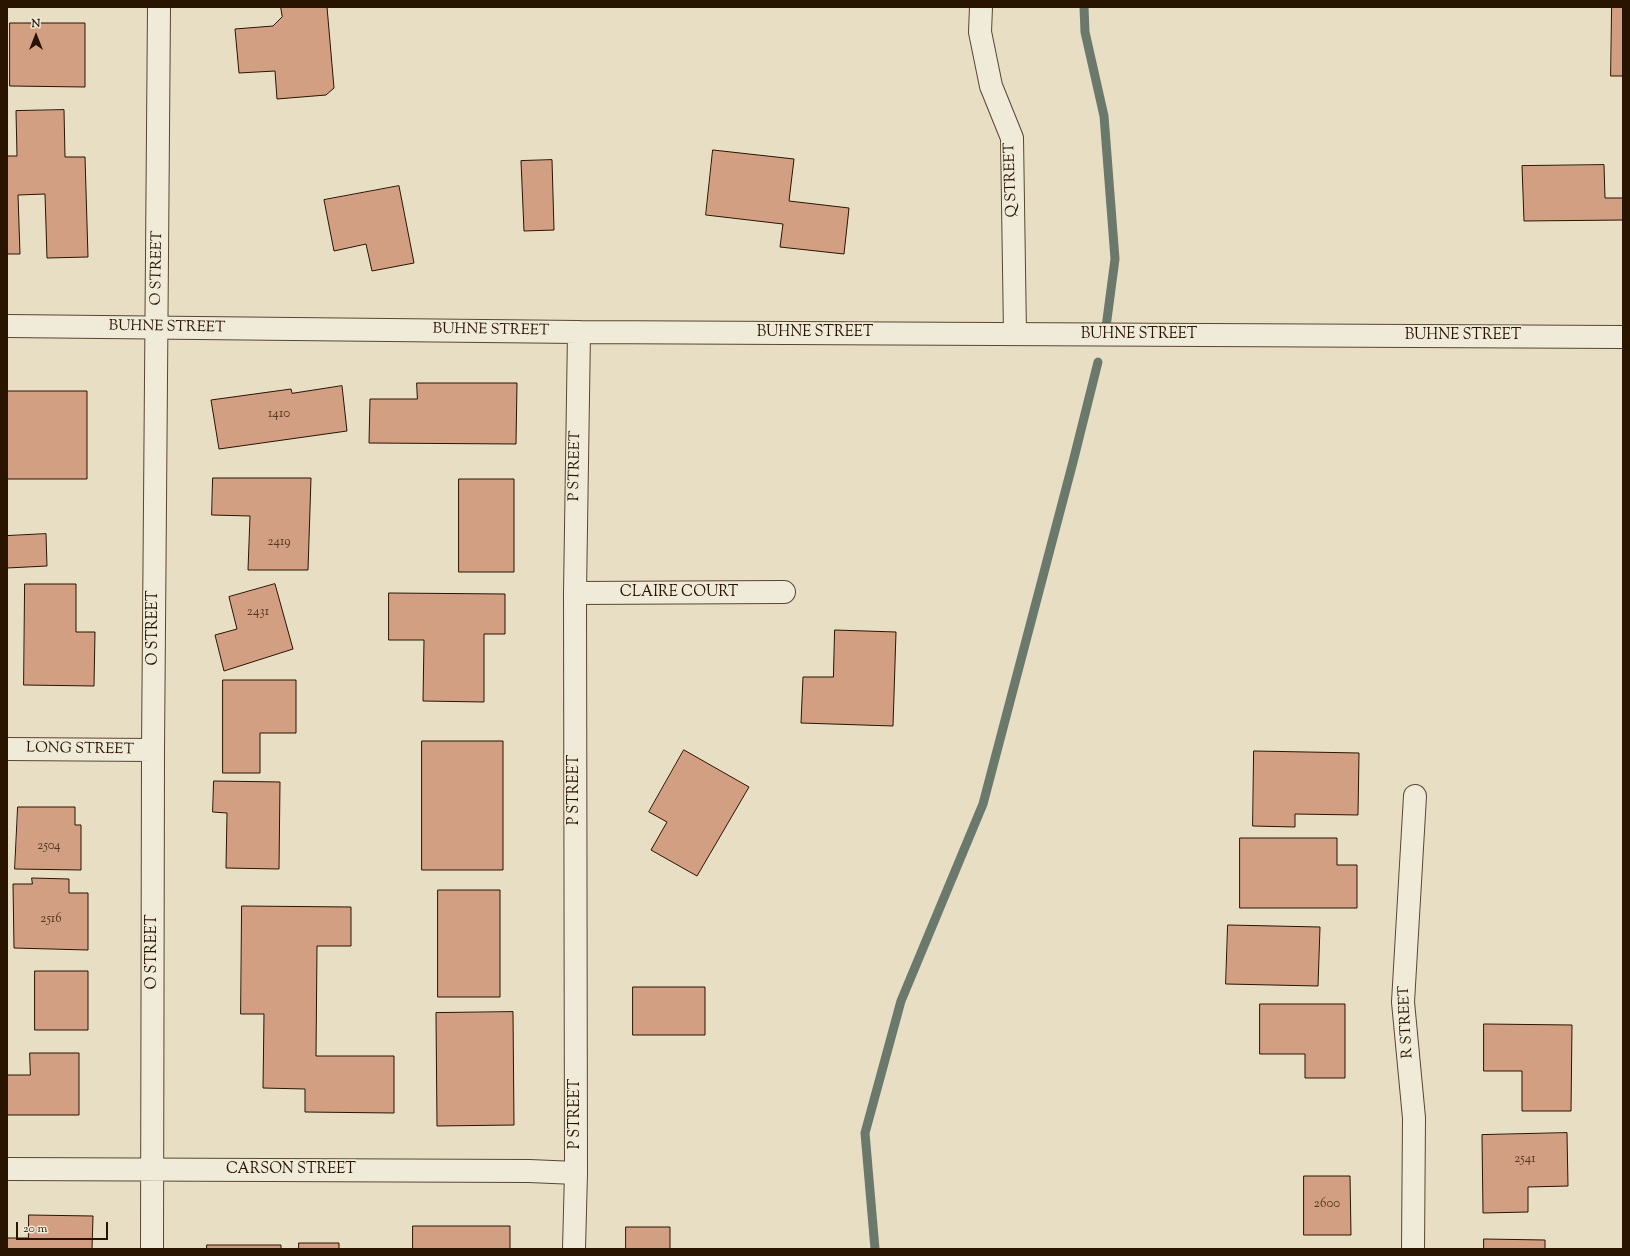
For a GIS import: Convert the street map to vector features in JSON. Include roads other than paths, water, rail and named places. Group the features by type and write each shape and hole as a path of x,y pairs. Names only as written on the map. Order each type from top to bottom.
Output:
{"street":[{"name":"O STREET","path":"152,1249 153,750 159,7"},
{"name":"Q STREET","path":"981,7 980,32 991,86 1012,138 1015,334"},
{"name":"BUHNE STREET","path":"7,326 578,332 1623,337"},
{"name":"P STREET","path":"574,1249 576,1173 575,593 578,332"},
{"name":"CLAIRE COURT","path":"575,593 784,592"},
{"name":"LONG STREET","path":"7,749 153,750"},
{"name":"R STREET","path":"1413,1249 1414,1118 1403,1002 1415,796"},
{"name":"CARSON STREET","path":"7,1169 530,1171 576,1173"}],"waterway":[{"path":"1084,7 1085,32 1104,116 1115,259 1106,327"},
{"path":"875,1249 865,1133 901,1001 983,804 1098,362"}]}
